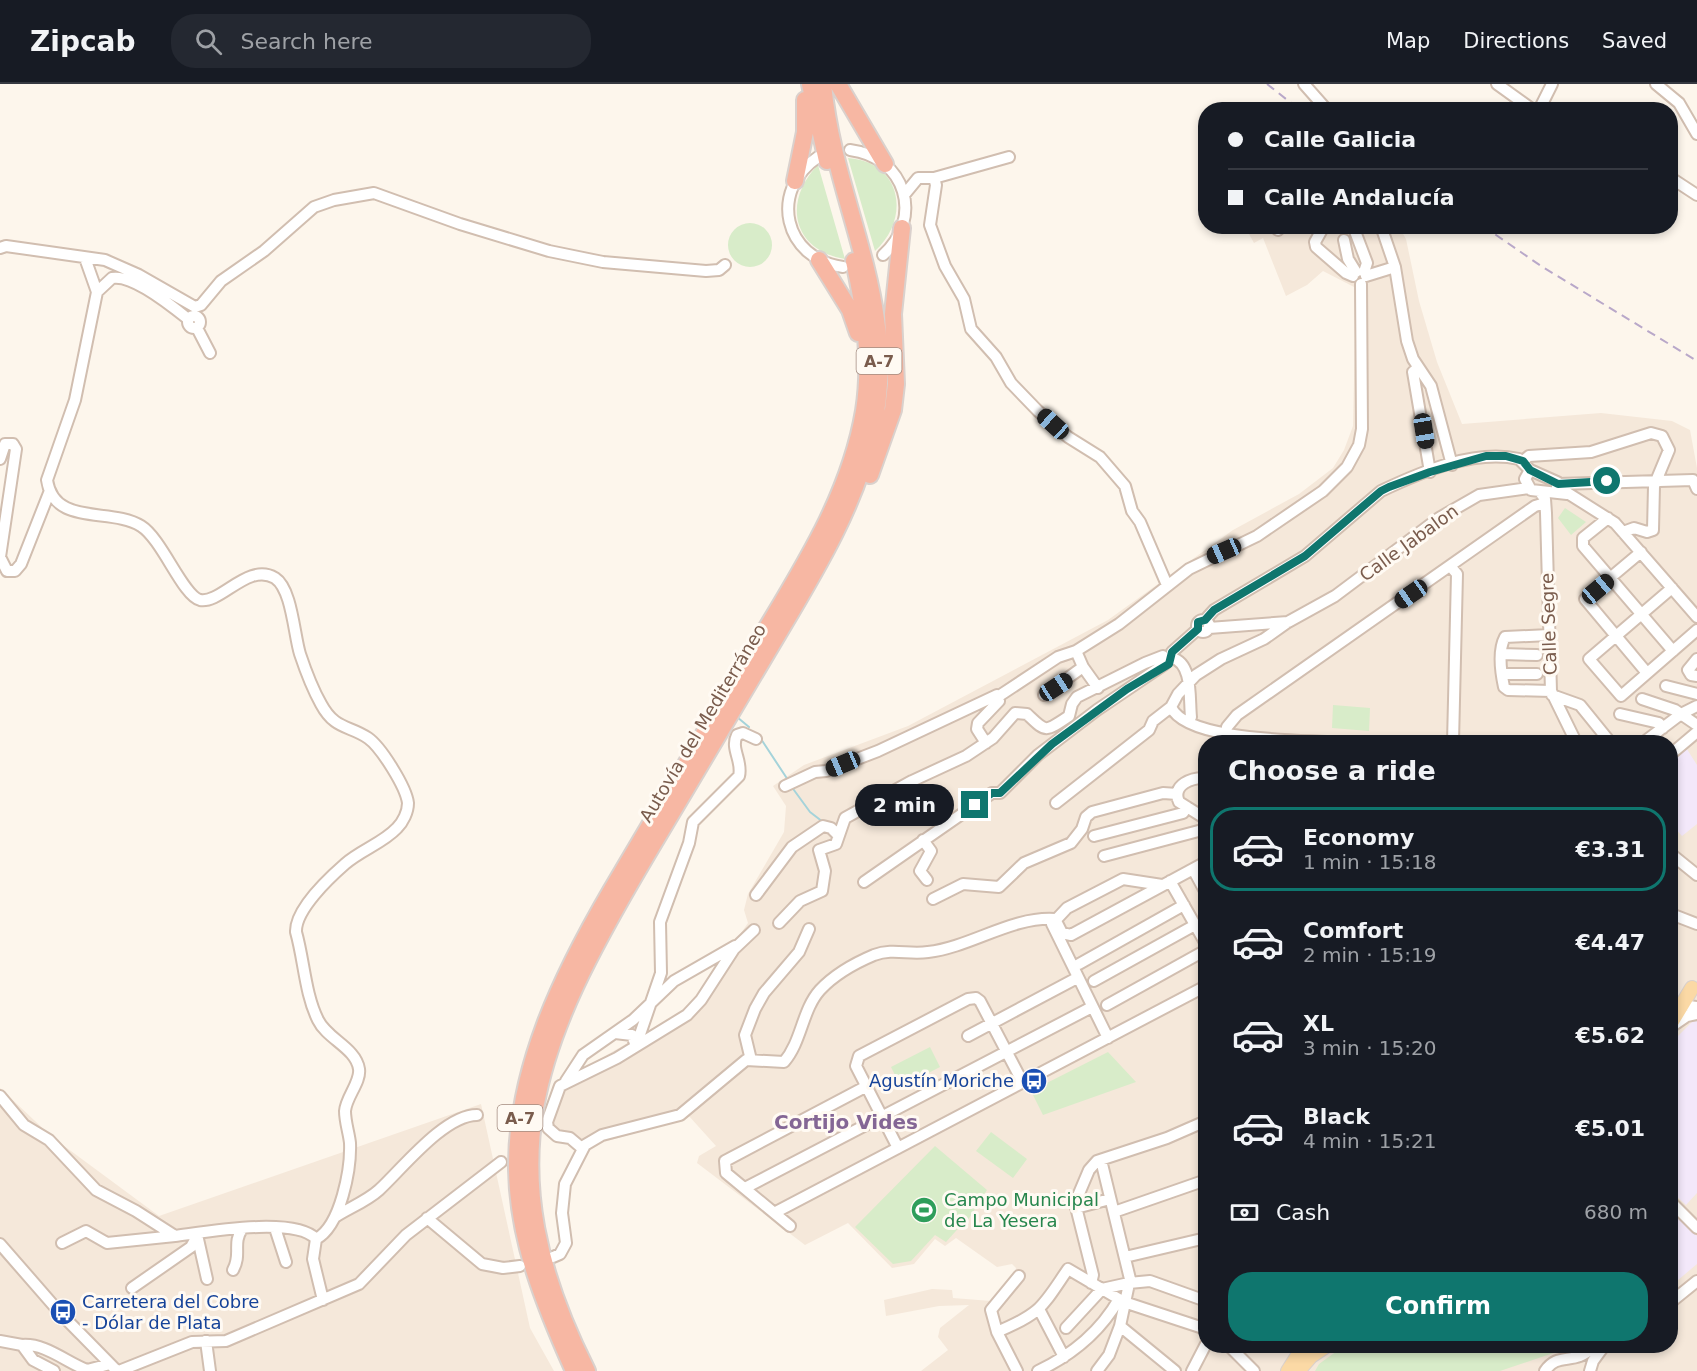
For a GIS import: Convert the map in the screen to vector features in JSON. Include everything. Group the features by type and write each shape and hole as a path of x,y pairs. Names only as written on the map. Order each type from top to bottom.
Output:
{"highway":[{"path":"795,181 805,132 804,84"},
{"name":"Autovía del Mediterráneo","path":"779,620 850,470 864,411 867,338 859,283 819,129 810,84"},
{"name":"Autovía del Mediterráneo","path":"574,1371 544,1303 524,1234 517,1181 519,1125 530,1070 548,1016 580,946 625,880 779,620 839,524 865,460 876,411 879,361 872,288 835,147 822,84"},
{"path":"838,84 885,164"},
{"path":"839,524 860,497 881,449 893,410 896,384 893,314 902,228"},
{"path":"819,260 850,310 858,337 861,373 849,453 850,470"},
{"name":"Autovía del Mediterráneo","path":"587,1371 560,1312 542,1257 531,1198 531,1136 545,1062 562,1014 625,880"}],"main road":[{"path":"1678,1002 1694,985"},
{"path":"1288,1371 1300,1353"},
{"path":"1298,1371 1316,1353"}],"street":[{"path":"1304,84 1320,102"},
{"path":"1497,84 1522,102"},
{"path":"1543,102 1552,84"},
{"path":"1656,84 1677,102"},
{"path":"1667,84 1679,94 1697,120"},
{"path":"1678,103 1697,134"},
{"path":"850,150 866,153 885,164 898,180 904,195 905,212 902,228 894,243 883,255"},
{"path":"818,157 804,167 795,181 788,205 792,229 800,244 819,260 843,267"},
{"path":"904,195 908,187 918,178 934,178 1009,157"},
{"path":"934,178 936,185 930,225 945,266 964,299 971,329 996,357 1011,383 1038,411 1068,438 1100,457 1125,486 1132,511 1140,522 1167,585"},
{"path":"1678,183 1697,195"},
{"path":"194,321 203,303 221,281 264,251 314,207 334,200 374,193 460,224 549,251 603,262 706,271 719,270 725,265"},
{"path":"1320,234 1315,242 1317,249 1360,276 1395,267"},
{"path":"785,786 815,772 826,771 878,751 994,695 999,696 1058,657 1076,651 1119,624 1167,585 1204,560 1257,536 1323,491 1347,467 1359,445 1362,429 1360,276 1366,263 1356,234"},
{"path":"1384,234 1395,267 1407,341 1418,368 1426,374 1431,386 1452,465"},
{"path":"1344,240 1348,260 1360,276"},
{"path":"0,248 6,246 105,260 129,270 191,307 203,303"},
{"path":"90,259 109,280"},
{"path":"0,459 5,444 13,444 16,450 0,557 7,571 15,571 21,564 49,493 47,480 75,400 97,292 90,259"},
{"path":"97,292 109,280 118,277 147,289 194,321 210,354"},
{"path":"1418,368 1413,372 1430,472"},
{"path":"1527,466 1529,456 1591,452 1652,433 1662,436 1669,450 1656,479 1653,530 1647,532 1634,528 1623,532"},
{"path":"864,882 992,793 1000,793 1038,755 1168,658 1204,626 1214,610 1305,556 1381,491 1452,465 1496,456 1527,466 1553,492 1608,518 1641,552 1697,617"},
{"name":"Calle Segre","path":"1527,466 1525,479 1553,492 1548,635 1552,693 1573,735"},
{"name":"Calle Jabalon","path":"1186,684 1218,661 1264,639 1292,619 1335,596 1455,508 1485,494 1553,492 1656,479 1695,484"},
{"path":"1226,734 1227,727 1237,715 1553,492"},
{"path":"49,493 58,503 76,513 128,520 141,526 159,546 190,594 200,600 211,598 230,585 262,574 277,579 286,592 299,652 323,708 335,722 368,738 378,747 406,797 407,812 398,828 345,864 300,912 296,925 319,1023 353,1056 359,1067 359,1073 347,1097 345,1113 350,1162 335,1217 328,1229 316,1239 313,1259 323,1300"},
{"path":"1608,518 1582,542 1673,651"},
{"path":"1641,552 1585,599 1647,673"},
{"path":"1450,566 1457,574 1453,735"},
{"path":"1672,588 1589,659 1621,696 1697,630"},
{"path":"1204,626 1292,619"},
{"path":"1548,635 1507,636 1502,644 1504,687 1508,690 1552,693 1580,705 1604,735"},
{"path":"1076,651 1083,667 1098,688"},
{"path":"1502,654 1537,655"},
{"path":"841,840 843,820 848,816 891,792 966,756 986,743 1015,713 1027,714 1037,727 1047,729 1069,717 1077,698 1145,663 1168,658 1186,666 1191,717"},
{"path":"1697,659 1688,670 1691,675 1697,676"},
{"path":"1044,695 1083,667"},
{"path":"1502,674 1537,674"},
{"path":"1056,803 1149,730 1153,722 1171,707 1186,684"},
{"path":"1666,686 1697,694"},
{"path":"986,743 977,729 978,723 999,701 999,696"},
{"path":"1642,699 1681,714 1697,725"},
{"path":"1654,735 1681,714 1697,706"},
{"path":"1171,707 1181,721 1226,734 1238,735"},
{"path":"1620,714 1659,723 1664,728"},
{"path":"1678,748 1697,732"},
{"path":"636,1046 660,973 660,921 689,843 693,822 739,776 740,765 734,746 737,735 743,733 756,739"},
{"path":"1177,794 1188,780 1198,779"},
{"path":"933,899 963,884 999,886 1024,862 1071,843 1083,829 1086,817 1092,812 1163,793 1177,794"},
{"path":"1177,794 1179,802 1198,814"},
{"path":"1094,836 1183,813 1187,807"},
{"path":"756,895 797,842 823,826 831,828 841,840"},
{"path":"1104,856 1198,831"},
{"path":"779,923 800,901 822,891 825,871 819,850 841,840"},
{"path":"923,840 931,851 920,870 927,880"},
{"path":"1678,860 1697,875"},
{"path":"1055,919 1062,933 1071,935 1198,866"},
{"path":"1193,869 1198,878"},
{"path":"1108,1038 1052,928 1055,919 1067,908 1123,879 1166,883 1184,905 1198,930"},
{"path":"1079,964 1184,905"},
{"path":"1678,917 1697,924"},
{"path":"553,1257 560,1254 566,1243 562,1213 565,1184 590,1140 680,1115 739,1065 751,1060 784,1062 797,1042 812,1002 820,990 852,966 876,955 895,950 927,952 999,932 1022,922 1055,919"},
{"path":"1094,981 1195,925"},
{"path":"751,1060 745,1035 754,1009 764,993 799,952 809,928"},
{"path":"566,1081 617,1058 687,1015 701,1000 720,968 738,945 754,930"},
{"path":"583,1149 570,1138 553,1134 547,1125 555,1094 583,1055 649,1006 675,981 738,945"},
{"path":"1107,1005 1198,954"},
{"path":"968,1036 1077,978"},
{"path":"1678,1006 1697,1005 1694,985"},
{"path":"776,1212 1198,990"},
{"path":"898,1148 856,1066 860,1056 971,998 976,998 981,1003 1023,1083"},
{"path":"745,1188 1092,1007"},
{"path":"1678,1021 1697,1014"},
{"path":"615,1033 632,1035 636,1046"},
{"path":"790,1226 724,1170 728,1158 867,1086"},
{"path":"0,1096 24,1125 49,1140 96,1190 175,1236"},
{"path":"335,1217 378,1191 394,1171 452,1124 469,1115 477,1115"},
{"path":"1091,1282 1092,1275 1076,1208 1077,1194 1089,1170 1101,1160 1167,1138 1198,1124"},
{"path":"1038,1371 1064,1357 1090,1337 1121,1300 1129,1283 1125,1257 1101,1160"},
{"path":"0,1341 22,1346 30,1344 87,1370 116,1369 192,1342 226,1341 358,1284 406,1235 501,1162"},
{"path":"1114,1212 1198,1183"},
{"path":"1076,1208 1110,1199"},
{"path":"1678,1209 1697,1228"},
{"path":"427,1218 482,1264 503,1269 520,1266"},
{"path":"151,1220 155,1227 151,1238"},
{"path":"62,1243 86,1231 107,1243 175,1236 199,1236 242,1229 298,1227 316,1239"},
{"path":"275,1228 286,1262"},
{"path":"233,1270 239,1260 236,1240 242,1229"},
{"path":"199,1236 207,1279"},
{"path":"132,1288 191,1247 199,1236"},
{"path":"1125,1257 1198,1240"},
{"path":"0,1244 61,1314 116,1369"},
{"path":"997,1332 1040,1311 1068,1269 1121,1300 1198,1326"},
{"path":"1017,1371 997,1332 991,1310 1019,1276"},
{"path":"1066,1328 1102,1289 1150,1281 1198,1298"},
{"path":"1678,1296 1697,1281"},
{"path":"1097,1371 1109,1355 1120,1326 1121,1300"},
{"path":"1040,1311 1064,1357"},
{"path":"1120,1326 1175,1371"},
{"path":"206,1341 210,1371"},
{"path":"22,1346 33,1360 54,1371"},
{"path":"1192,1371 1201,1353"},
{"path":"1236,1353 1254,1371"},
{"path":"1546,1370 1555,1360 1582,1353"},
{"path":"1590,1371 1599,1353"},
{"path":"1570,1357 1580,1360 1590,1371"}],"shaded area":[{"path":"1249,234 1403,234 1437,362 1462,424 1601,413 1672,421 1690,430 1697,468 1697,1371 1298,1371 1318,1353 1678,1353 1678,735 1198,735 1198,1353 1300,1353 1288,1371 921,1371 948,1350 938,1337 940,1328 969,1305 939,1306 886,1316 884,1300 932,1289 952,1290 953,1298 991,1301 1015,1274 1016,1268 1012,1264 997,1267 956,1238 945,1246 935,1239 914,1264 892,1268 848,1223 805,1245 697,1163 699,1156 716,1146 688,1115 671,1123 593,1145 585,1154 543,1131 544,1115 553,1085 564,1074 584,1068 680,1013 694,1000 748,923 744,910 748,894 784,832 786,806 773,786 804,765 908,726 1108,620 1233,530 1299,494 1333,468 1344,450 1353,426 1356,288 1323,271 1307,285 1286,296 1263,238 1254,243"},
{"path":"1685,746 1697,765 1697,824 1682,836 1678,832 1678,754"},
{"path":"1697,1020 1697,1193 1686,1205 1678,1198 1678,1036"},
{"path":"0,1088 52,1137 159,1216 481,1104 530,1328 554,1371 0,1371"},
{"path":"1678,1217 1697,1236 1697,1264 1678,1280"}],"green space":[{"path":"848,158 866,162 880,170 890,180 895,194 897,208 894,223 886,238 875,251"},
{"path":"818,165 845,259 827,254 813,245 803,235 798,222 797,208 800,193"},
{"path":"750,223 765,230 772,245 765,260 750,267 735,260 728,245 735,230"},
{"path":"1565,508 1586,522 1571,535 1558,518"},
{"path":"1333,705 1370,708 1369,731 1332,728"},
{"path":"930,1047 940,1067 901,1087 891,1067"},
{"path":"1108,1052 1136,1082 1043,1115 1031,1091"},
{"path":"991,1132 1027,1159 1013,1178 976,1151"},
{"name":"Campo Municipal de La Yesera","path":"935,1146 987,1190 966,1223 964,1222 946,1242 935,1235 911,1261 893,1264 855,1227"},
{"path":"1334,1353 1553,1353 1500,1371 1315,1371 1319,1364"}],"waterway":[{"path":"737,717 749,727"},
{"path":"761,739 788,780"},
{"path":"791,786 810,812 823,822"}],"railway":[{"path":"1267,84 1290,102"},
{"path":"1495,234 1541,266 1697,361"}],"place":[{"name":"Agustín Moriche","path":"1034,1081"},
{"name":"Campo Municipal de La Yesera","path":"924,1210"},
{"name":"Carretera del Cobre - Dólar de Plata","path":"63,1312"}],"district":[{"name":"Cortijo Vides","path":"846,1122"}],"route":[{"path":"975,805 992,793 1000,793 1038,755 1097,710 1165,664 1169,664 1173,656 1172,652 1198,629 1198,622 1205,620 1209,613 1305,556 1381,491 1430,472 1486,456 1519,459 1530,470 1558,484 1607,481"}]}
